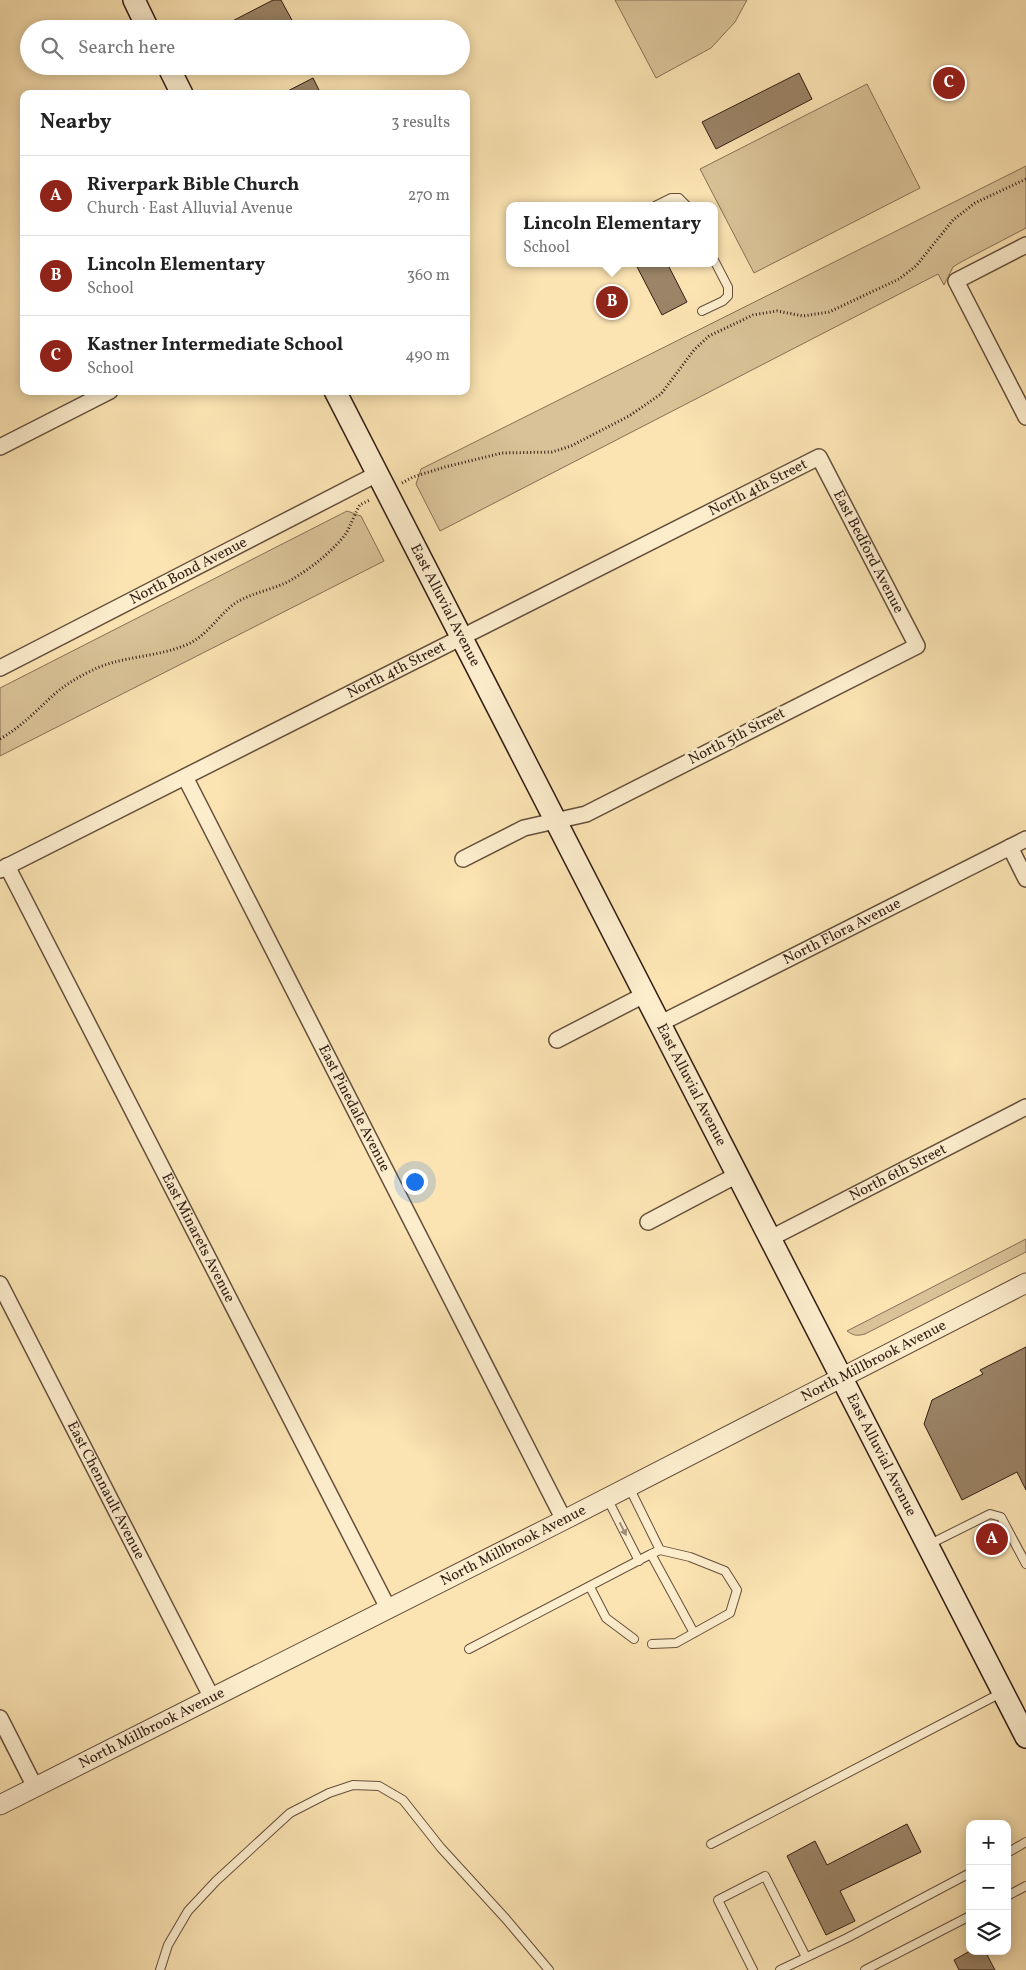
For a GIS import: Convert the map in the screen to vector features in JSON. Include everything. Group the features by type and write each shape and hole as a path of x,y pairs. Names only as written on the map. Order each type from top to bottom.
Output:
{"main road":[{"path":"134,0 144,20"},
{"path":"172,75 180,90"},
{"name":"East Alluvial Avenue","path":"337,395 554,821 1026,1737"}],"street":[{"path":"1026,246 956,281 1026,418"},
{"path":"0,447 102,395"},
{"name":"North 4th Street","path":"4,868 819,457"},
{"name":"East Bedford Avenue","path":"819,457 917,646"},
{"name":"North Bond Avenue","path":"0,668 377,474"},
{"name":"North 5th Street","path":"554,821 586,814 917,646"},
{"name":"East Pinedale Avenue","path":"185,777 564,1520"},
{"path":"463,859 524,828 554,821"},
{"name":"North Flora Avenue","path":"659,1024 1026,839"},
{"path":"1010,847 1026,879"},
{"name":"East Minarets Avenue","path":"4,868 388,1608"},
{"path":"557,1040 644,995"},
{"name":"North 6th Street","path":"769,1239 1026,1107"},
{"path":"648,1222 736,1175"},
{"name":"North Millbrook Avenue","path":"0,1805 629,1487 1026,1283"},
{"name":"East Chennault Avenue","path":"0,1284 212,1698"},
{"path":"0,1718 36,1787"}],"lane":[{"path":"662,202 671,198 679,198 683,202"},
{"path":"702,311 723,301 728,296 728,287 718,267"},
{"path":"629,1487 660,1550"},
{"path":"607,1498 639,1561"},
{"path":"928,1545 990,1514 1002,1517 1026,1564"},
{"path":"469,1649 660,1550 690,1557 725,1571 738,1590 730,1613 676,1643 652,1644"},
{"path":"651,1554 694,1633"},
{"path":"590,1587 606,1618 634,1639"},
{"path":"711,1844 1003,1692"},
{"path":"160,1970 168,1945 188,1911 216,1881 290,1813 329,1793 353,1785 379,1786 403,1800 441,1848 506,1919 549,1970"},
{"path":"1011,1851 1026,1842"},
{"path":"780,1970 966,1875"},
{"path":"753,1970 718,1900 765,1876 806,1957"},
{"path":"1011,1894 1026,1886"},
{"path":"865,1970 966,1918"}],"path":[{"path":"413,477 445,467 502,454 552,452 571,446 629,416 661,394 694,350 709,336 752,315 777,311 802,316 829,312 899,279 916,266 953,220 975,203 1026,178"},
{"path":"0,739 16,730 73,680 98,667 174,650 188,644 202,636 220,614 236,603 246,597 280,586 294,579 319,562 335,547 347,532 360,505"}],"shaded area":[{"path":"615,0 747,0 735,22 711,48 656,78"},
{"path":"867,84 920,188 754,273 700,169"},
{"path":"1026,166 1026,228 953,267 944,285 938,274 440,531 416,484 421,469"},
{"path":"347,511 361,516 384,561 0,756 0,688"},
{"path":"1026,1239 1026,1252 865,1334 856,1335 847,1331"}],"building":[{"path":"273,0 281,0 292,20 234,20"},
{"path":"799,73 812,99 716,149 702,122"},
{"path":"313,78 319,90 290,90"},
{"path":"637,267 669,267 687,302 662,315"},
{"path":"1026,1347 1026,1490 1017,1472 962,1500 924,1424 932,1400 983,1374 980,1370"},
{"path":"907,1824 921,1852 840,1891 855,1921 826,1935 787,1856 815,1841 827,1865"},
{"path":"966,1953 966,1955 987,1955 995,1970 959,1970 954,1960"}],"place":[{"name":"Kastner Intermediate School","path":"949,83"},
{"name":"Lincoln Elementary","path":"612,302"},
{"name":"Riverpark Bible Church","path":"992,1539"}]}
